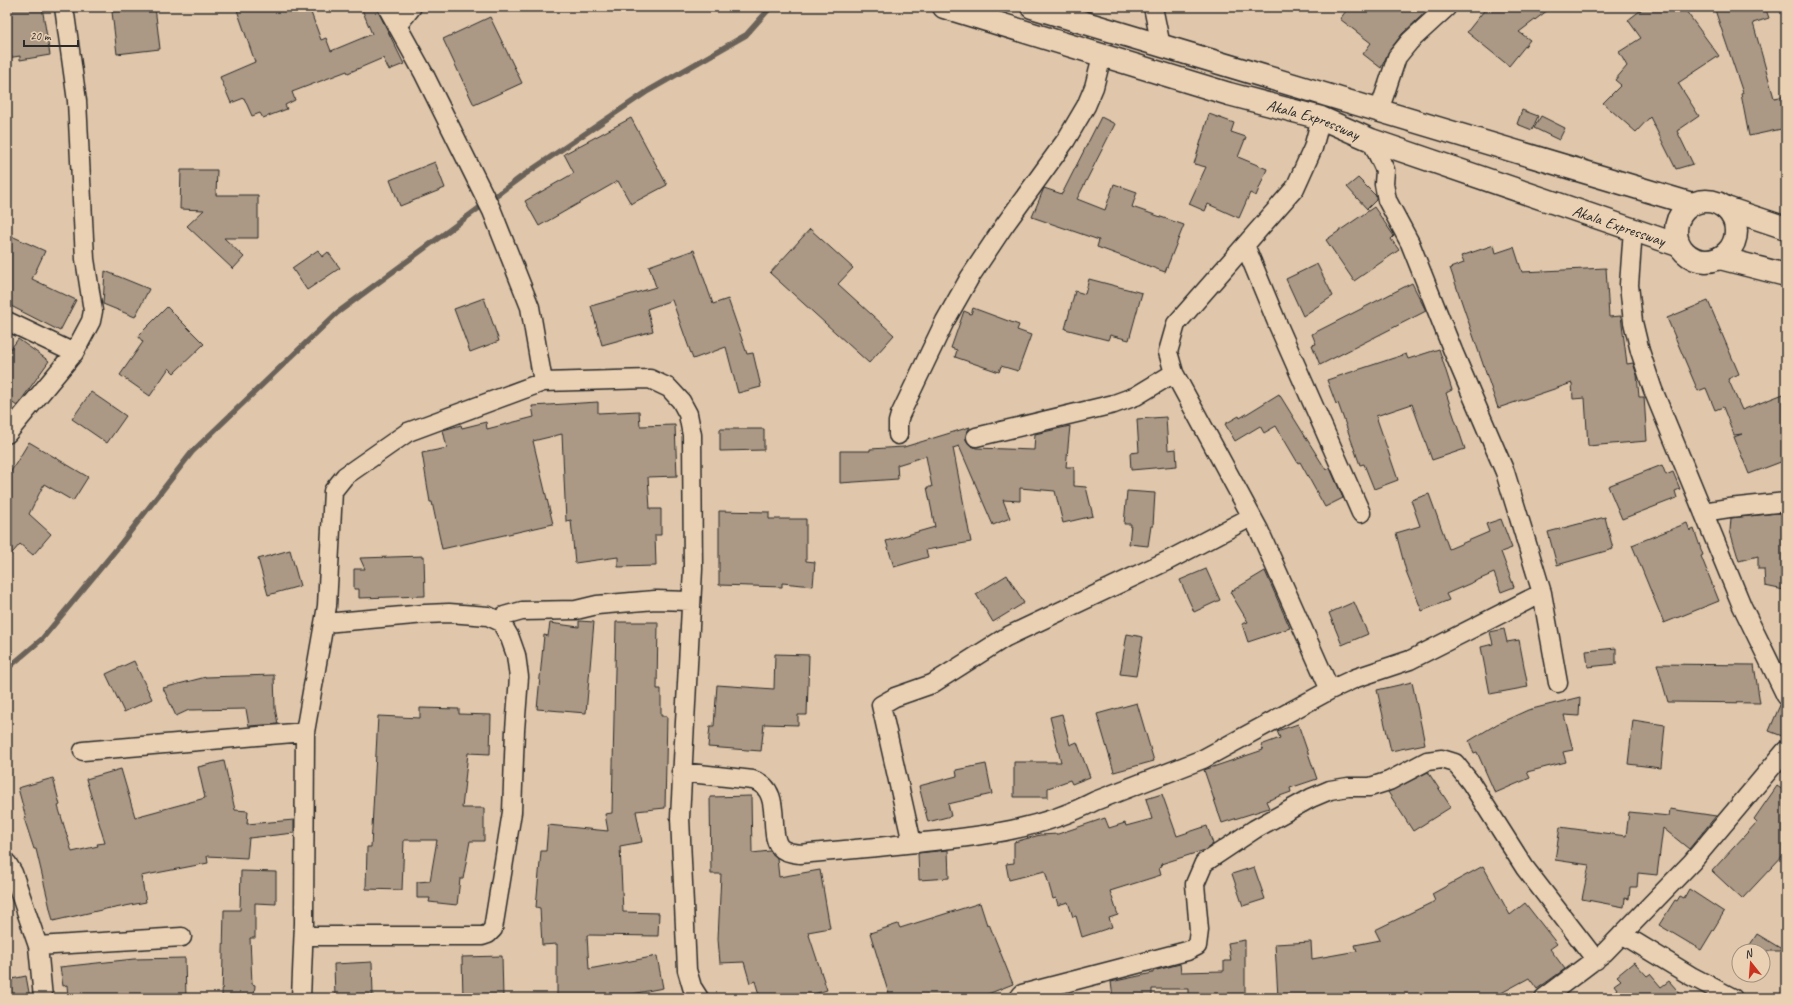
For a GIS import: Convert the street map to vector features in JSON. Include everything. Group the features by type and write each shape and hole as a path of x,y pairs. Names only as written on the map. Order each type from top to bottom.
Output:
{"main road":[{"name":"Akala Expressway","path":"944,7 1229,94 1321,118 1372,140 1678,245"},
{"name":"Akala Expressway","path":"1032,7 1692,204"},
{"path":"1726,208 1733,217 1736,228 1735,240 1729,251 1720,258 1708,262 1696,260 1686,254 1678,245 1675,233 1677,222 1682,211 1692,204 1704,200 1715,202 1726,208 1786,228"},
{"path":"1720,258 1786,275"}],"street":[{"path":"7,434 74,353 91,322 93,311 85,259 77,101 64,7"},
{"path":"387,7 492,211 530,307 542,382"},
{"path":"397,26 412,7"},
{"path":"1153,7 1161,46"},
{"path":"1379,111 1397,56 1410,41 1447,7"},
{"path":"898,435 898,422 900,415 945,321 970,277 1004,226 1066,140 1086,106 1094,87 1102,56"},
{"path":"1321,118 1313,148 1295,188 1176,324 1168,352 1174,373 1252,517 1266,546 1330,690"},
{"path":"1372,140 1385,170 1384,184 1387,200 1410,244 1453,351 1505,472 1542,593 1558,684"},
{"path":"1632,229 1629,285 1633,322 1640,351 1653,390 1742,606 1786,696"},
{"path":"1245,245 1278,325 1361,513"},
{"path":"7,321 74,353"},
{"path":"976,437 1114,404 1136,396 1174,373"},
{"path":"301,998 304,936 305,732 325,623 333,491 345,476 408,432 542,382 650,379 669,388 681,401 688,414 692,434 693,570 690,601 689,657 680,818 687,970 692,987 699,998"},
{"path":"1703,512 1786,502"},
{"path":"912,843 881,705 895,697 932,684 1006,637 1169,560 1252,517"},
{"path":"682,772 753,780 762,783 768,790 771,798 777,841 781,849 790,853 800,854 912,843 996,834 1027,828 1079,809 1095,801 1203,759 1330,690 1356,678 1410,660 1542,593"},
{"path":"501,622 504,616 522,611 576,610 597,605 655,600 690,601"},
{"path":"304,936 482,936 488,934 493,929 512,812 515,730 519,677 516,655 510,638 501,622 488,616 449,613 325,623"},
{"path":"83,751 305,732"},
{"path":"1544,998 1596,960 1622,934 1692,862 1786,750"},
{"path":"1019,998 1022,994 1187,951 1197,946 1199,930 1196,884 1204,863 1256,830 1311,798 1330,790 1348,786 1370,787 1389,781 1427,761 1442,759 1455,763 1471,783 1525,868 1596,960"},
{"path":"7,863 13,874 38,946 44,998"},
{"path":"1622,934 1691,976 1733,998"},
{"path":"38,946 182,937"}],"building":[{"path":"7,7 42,7 50,55 20,60 20,56 7,58"},
{"path":"155,7 160,49 117,54 112,12"},
{"path":"236,7 309,7 321,40 326,38 331,51 372,34 361,7 376,7 404,64 389,70 383,58 348,73 347,71 292,92 295,100 285,105 287,109 263,118 260,113 252,116 244,98 231,103 220,77 255,62"},
{"path":"1349,7 1431,7 1402,34 1389,51 1381,68 1363,54 1371,43 1340,19"},
{"path":"1487,7 1552,7 1519,32 1530,40 1509,66 1467,32"},
{"path":"1645,7 1683,7 1719,56 1678,83 1699,116 1677,131 1693,164 1676,169 1650,117 1636,132 1603,103 1621,85 1615,80 1627,66 1619,52 1641,38 1628,20"},
{"path":"1714,7 1765,7 1769,18 1753,23 1774,98 1786,96 1786,128 1749,136 1741,94 1743,93"},
{"path":"490,17 522,83 474,105 443,39"},
{"path":"1522,110 1538,116 1532,130 1517,124"},
{"path":"1209,114 1234,123 1231,132 1246,137 1238,157 1267,169 1256,196 1250,193 1239,218 1208,204 1205,211 1189,204 1206,167 1194,164"},
{"path":"1541,116 1565,128 1559,140 1534,128"},
{"path":"1101,117 1115,124 1077,199 1105,210 1114,184 1137,192 1132,207 1184,225 1165,272 1097,247 1099,240 1032,217 1044,188 1062,194"},
{"path":"631,118 667,185 631,204 618,181 539,226 525,201 574,173 564,154"},
{"path":"435,162 445,188 400,206 390,180"},
{"path":"181,170 217,170 216,195 258,195 258,238 224,238 244,257 233,269 187,226 204,210 180,209"},
{"path":"1358,178 1376,196 1376,200 1367,209 1347,187"},
{"path":"1374,207 1394,236 1391,239 1399,250 1354,281 1326,240"},
{"path":"810,229 853,268 838,284 894,335 869,363 770,273"},
{"path":"7,234 45,251 32,279 76,300 60,331 7,304"},
{"path":"1494,245 1496,253 1514,247 1522,272 1606,268 1609,317 1621,316 1627,364 1633,363 1637,375 1639,397 1644,397 1647,441 1588,446 1585,398 1573,399 1572,383 1498,408 1450,268 1464,263 1461,256"},
{"path":"318,250 322,257 328,252 340,268 307,290 292,268"},
{"path":"694,250 713,304 728,299 747,354 753,353 761,387 738,393 726,347 693,359 672,300 647,309 653,331 602,345 591,306 656,287 649,266"},
{"path":"1317,264 1333,296 1303,316 1286,279"},
{"path":"105,271 149,289 135,317 103,304"},
{"path":"1089,279 1142,293 1129,340 1110,335 1108,340 1065,329 1075,291 1085,294"},
{"path":"1412,283 1426,311 1320,365 1312,345 1316,344 1312,334"},
{"path":"484,298 499,341 470,352 454,309"},
{"path":"1708,301 1739,374 1728,379 1742,410 1786,393 1786,460 1749,474 1734,437 1742,434 1734,435 1723,407 1715,410 1706,388 1698,391 1667,318"},
{"path":"167,307 204,344 174,373 169,368 150,396 120,375 143,342 138,336"},
{"path":"973,308 1019,325 1017,330 1031,335 1018,371 1001,366 999,372 955,357 957,350 951,348 964,311 971,314"},
{"path":"18,339 49,361 17,406 7,399 7,354"},
{"path":"1439,349 1452,390 1446,393 1465,449 1432,460 1412,404 1376,416 1398,480 1374,489 1364,464 1360,465 1338,403 1336,404 1327,380 1406,354 1408,359"},
{"path":"91,392 126,416 107,443 72,419"},
{"path":"1279,394 1326,470 1330,468 1343,498 1325,507 1300,462 1298,463 1276,426 1264,433 1260,426 1235,441 1225,424 1239,416 1240,418"},
{"path":"598,402 598,413 639,411 640,426 675,425 677,476 648,477 650,509 661,509 661,535 655,535 656,566 618,567 618,557 575,563 571,520 566,521 562,434 533,441 553,524 442,549 432,502 430,502 422,453 447,448 443,430 461,425 462,428 486,422 487,429 534,417 532,406"},
{"path":"1166,417 1168,450 1176,449 1177,466 1131,470 1130,453 1139,452 1137,419"},
{"path":"1070,426 1066,467 1074,467 1074,486 1086,487 1093,516 1063,523 1055,491 1020,488 1020,501 1003,500 1010,518 993,525 959,446 953,448 971,542 926,550 928,557 894,567 886,541 935,527 927,487 932,487 926,456 897,465 898,479 840,483 840,451 870,451 870,449 904,447 970,427 966,434 966,440 969,444 976,448 1034,450 1035,434"},
{"path":"720,429 764,429 764,450 720,451"},
{"path":"29,442 88,477 73,501 44,484 29,514 51,534 33,555 20,544 7,559 7,478"},
{"path":"1662,465 1666,475 1673,472 1680,489 1675,491 1677,498 1622,519 1608,486"},
{"path":"1127,491 1155,493 1153,526 1151,526 1148,546 1129,544 1131,524 1124,524"},
{"path":"1429,494 1449,549 1489,532 1486,524 1501,519 1512,548 1501,552 1514,587 1501,592 1494,573 1446,594 1449,600 1422,611 1406,571 1396,533 1420,526 1411,500"},
{"path":"719,511 769,512 769,519 806,519 806,561 815,562 813,586 782,583 782,587 719,585"},
{"path":"1777,513 1786,514 1786,582 1784,590 1765,586 1764,569 1758,569 1758,556 1739,561 1730,531 1731,518"},
{"path":"1605,517 1613,549 1557,565 1548,532"},
{"path":"1687,523 1690,531 1694,529 1703,555 1701,556 1719,601 1664,623 1632,545"},
{"path":"290,550 300,586 268,595 258,559"},
{"path":"424,556 425,596 359,598 359,589 354,589 354,569 365,569 360,558"},
{"path":"1206,569 1220,600 1194,612 1180,580"},
{"path":"1265,571 1290,628 1248,642 1242,624 1248,622 1230,592"},
{"path":"1007,575 1024,603 993,622 976,594"},
{"path":"1354,602 1368,634 1342,645 1329,613"},
{"path":"579,621 594,622 586,713 537,709 544,635 548,636 550,623 579,627"},
{"path":"616,622 658,622 657,689 661,689 661,716 667,716 665,808 636,811 642,842 620,846 623,912 659,913 658,936 587,935 589,969 657,956 663,988 611,998 557,998 557,944 542,945 540,908 536,907 541,851 546,851 548,825 608,831 605,814 612,813"},
{"path":"1504,629 1507,642 1519,640 1528,687 1490,694 1481,647 1493,644 1490,632"},
{"path":"1127,634 1143,637 1136,676 1120,674"},
{"path":"1616,648 1616,664 1588,667 1586,651"},
{"path":"775,654 809,655 807,715 798,715 798,725 764,724 761,751 708,747 710,726 714,726 717,685 774,689"},
{"path":"134,661 152,699 124,712 106,674"},
{"path":"1657,664 1754,665 1760,703 1668,702"},
{"path":"274,675 275,708 278,724 249,726 246,709 189,710 176,716 163,688 206,677"},
{"path":"1412,682 1425,744 1391,751 1377,690"},
{"path":"1580,697 1579,716 1564,715 1573,750 1563,752 1566,762 1527,772 1530,778 1495,793 1477,752 1474,753 1469,741 1497,724 1528,710"},
{"path":"1137,703 1154,761 1114,772 1097,714"},
{"path":"1780,705 1786,706 1786,727 1782,736 1769,731"},
{"path":"420,708 459,709 459,714 491,715 490,754 468,753 462,808 484,808 484,841 470,841 463,879 460,879 457,905 429,902 430,898 417,898 417,882 430,881 437,840 404,840 402,890 366,889 367,847 371,847 378,716 420,718"},
{"path":"1062,714 1070,745 1077,742 1090,777 1072,784 1070,780 1048,788 1048,797 1014,797 1014,762 1061,762 1050,717"},
{"path":"1633,720 1665,725 1661,768 1628,764"},
{"path":"1298,724 1317,779 1290,788 1291,792 1266,801 1269,808 1222,823 1204,770 1263,750 1261,745 1280,738 1277,731"},
{"path":"224,761 235,810 248,811 247,824 294,820 294,833 249,838 247,858 207,856 208,863 141,876 146,902 110,908 53,921 36,849 34,849 24,818 26,818 18,788 53,778 60,805 58,806 72,852 105,843 86,779 121,769 135,817 205,798 198,767"},
{"path":"986,764 992,794 948,804 951,816 928,822 919,786 957,776 956,770"},
{"path":"1428,772 1451,807 1413,831 1388,792"},
{"path":"1777,786 1786,792 1786,852 1742,899 1712,871 1757,822 1754,819"},
{"path":"1162,794 1177,836 1207,826 1213,844 1205,850 1161,864 1162,867 1159,868 1161,875 1110,891 1118,915 1109,918 1112,927 1082,937 1076,916 1073,917 1068,902 1058,905 1056,898 1053,899 1045,871 1009,880 1006,864 1014,863 1014,842 1040,835 1058,834 1105,818 1109,828 1125,823 1126,826 1152,819 1146,799"},
{"path":"751,796 752,853 770,851 777,858 779,877 820,870 830,928 808,932 827,990 801,998 760,998 755,981 750,983 744,962 720,963 718,939 721,874 711,874 710,797"},
{"path":"1670,809 1716,816 1689,849 1663,828 1657,875 1638,873 1637,887 1630,887 1629,899 1625,898 1624,907 1582,899 1589,865 1555,860 1560,827 1626,836 1629,812 1669,816"},
{"path":"948,850 949,878 919,880 918,853"},
{"path":"1483,866 1510,915 1525,903 1557,944 1550,949 1565,969 1537,989 1529,978 1492,998 1278,998 1275,944 1311,942 1312,959 1357,951 1355,945 1380,940 1375,930 1435,901 1432,894"},
{"path":"1254,867 1265,899 1243,906 1232,874"},
{"path":"241,871 276,872 276,904 255,903 255,938 250,938 252,984 255,985 254,998 222,998 224,910 240,910"},
{"path":"1689,889 1724,912 1701,950 1659,925 1675,900 1677,901 1680,896 1684,898"},
{"path":"980,903 987,925 989,924 1013,984 978,998 890,998 870,933 898,924 900,928"},
{"path":"1757,934 1785,951 1771,951 1771,943 1751,943"},
{"path":"1245,940 1245,998 1188,998 1188,989 1152,989 1152,998 1113,998 1111,982 1153,973 1153,971 1180,964 1181,972 1224,971 1224,961 1231,961 1228,943"},
{"path":"502,956 503,998 463,998 462,957"},
{"path":"185,958 186,998 68,998 67,985 63,986 60,967 134,959"},
{"path":"372,962 373,995 335,997 334,964"},
{"path":"1634,962 1647,976 1650,974 1661,987 1669,981 1684,998 1606,998 1617,989 1614,985 1621,980 1617,976"},
{"path":"26,976 30,998 7,998 7,980"}],"waterway":[{"path":"7,669 42,639 119,546 192,452 337,313 521,177 648,91 746,35 771,7"}]}
